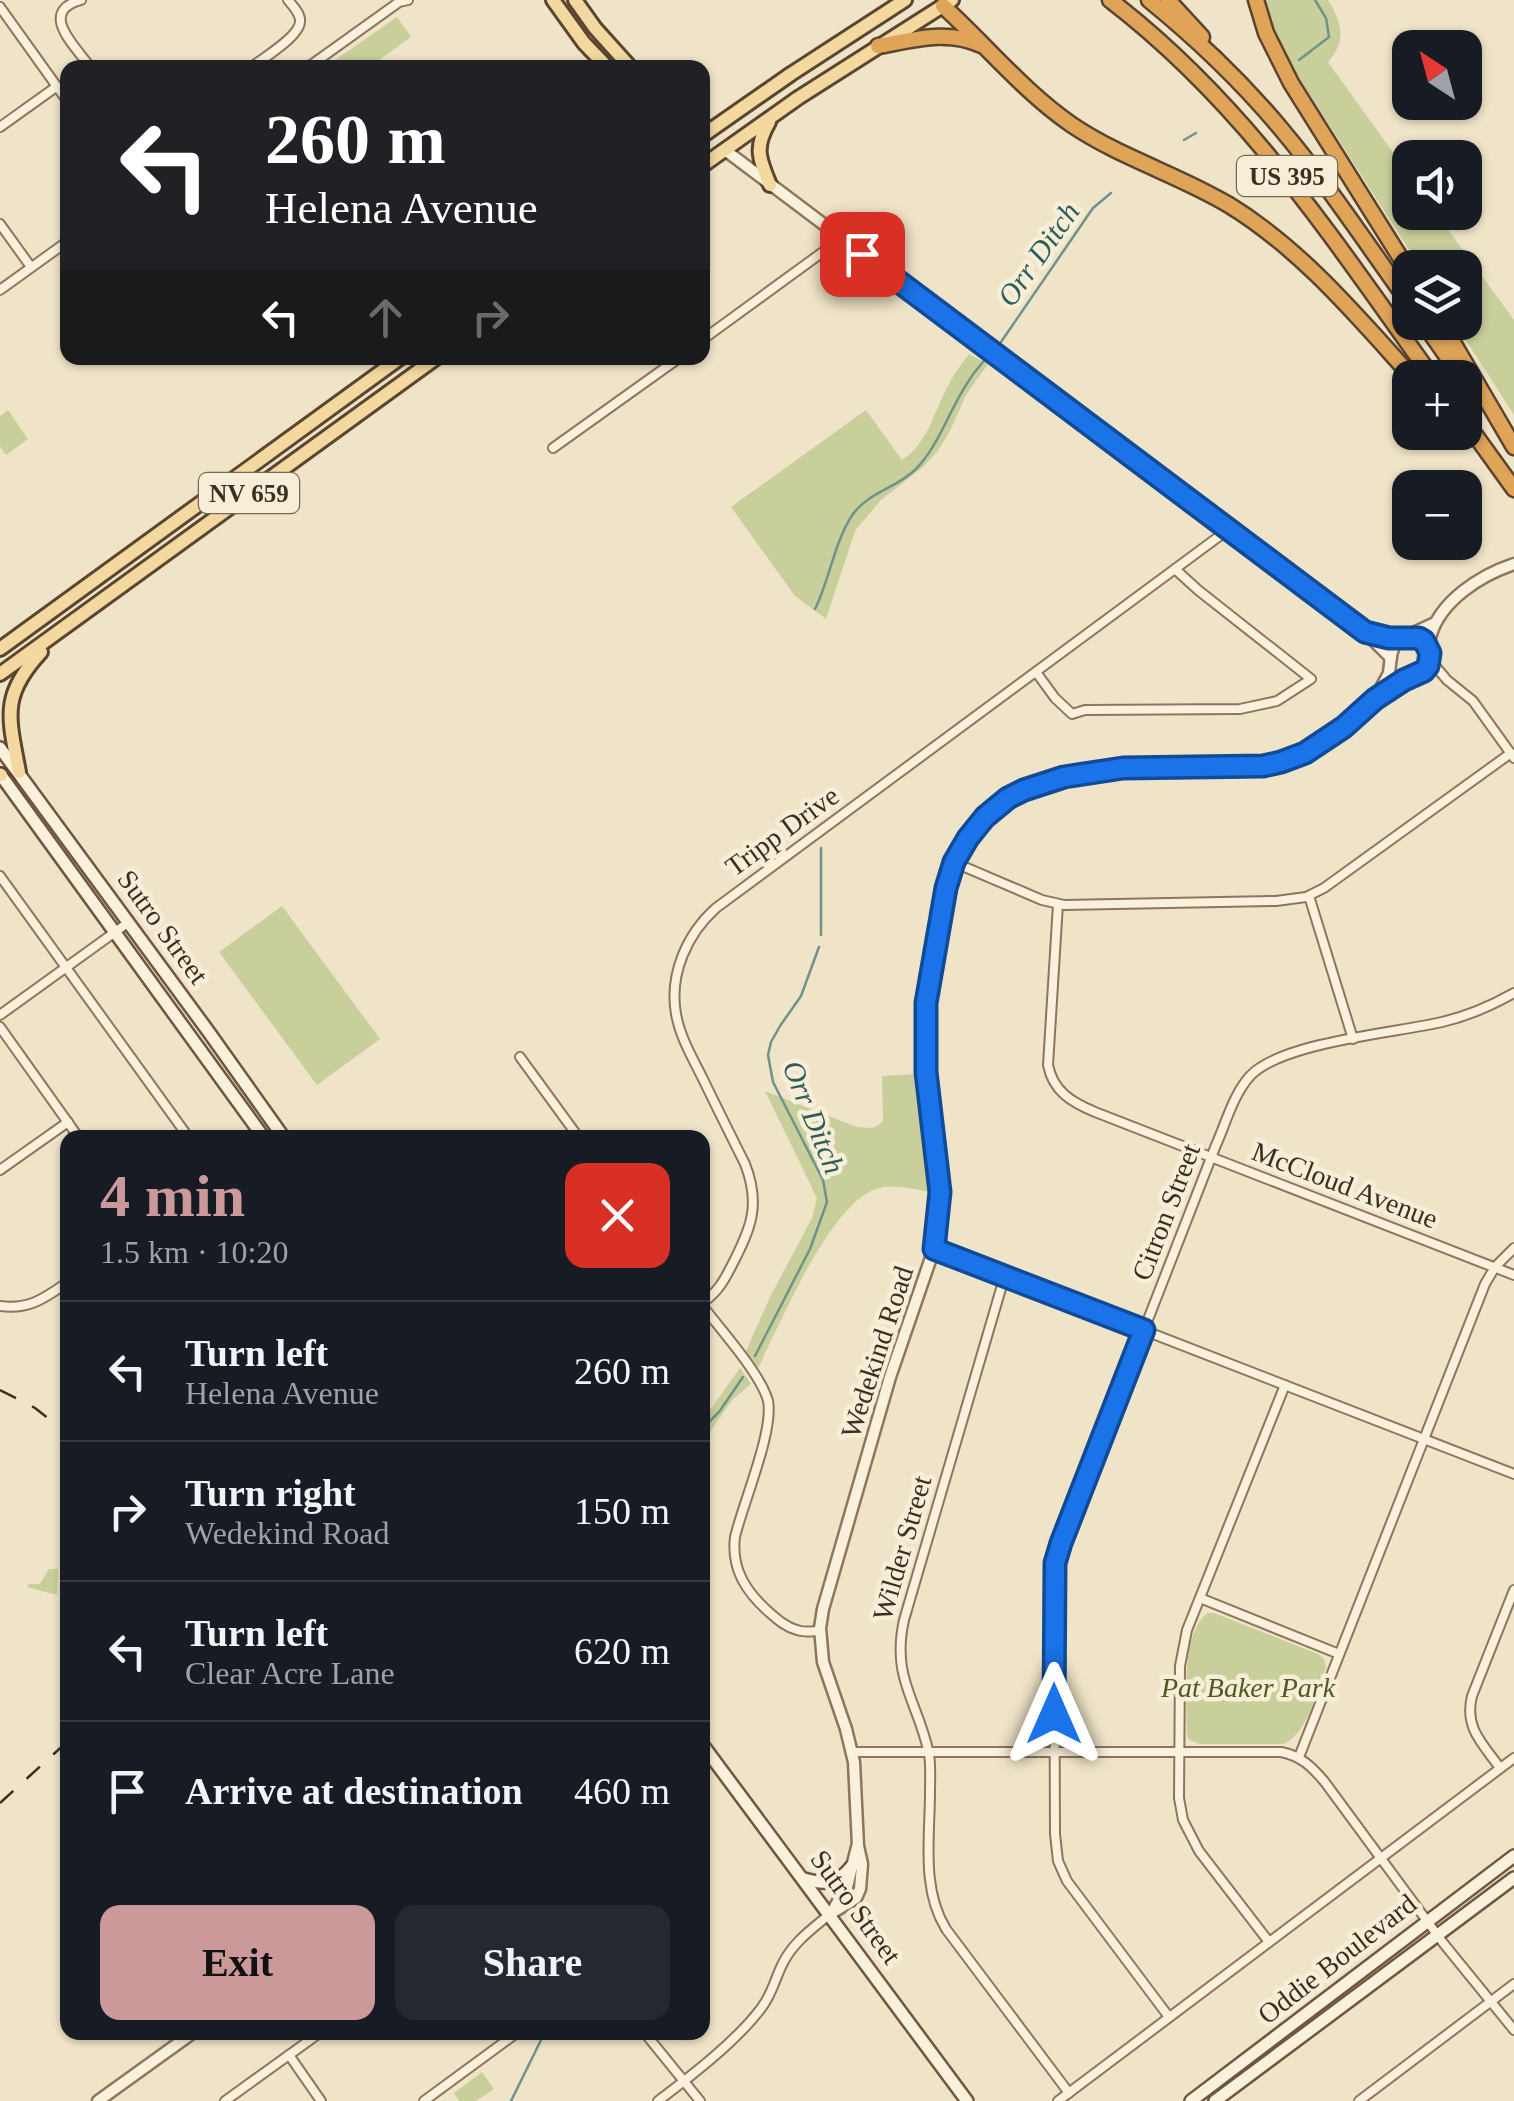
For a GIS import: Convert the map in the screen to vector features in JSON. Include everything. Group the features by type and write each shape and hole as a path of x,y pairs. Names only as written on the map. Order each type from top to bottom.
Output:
{"highway":[{"name":"US 395","path":"1110,0 1202,79 1263,146 1420,360"},
{"name":"US 395","path":"1149,0 1244,88 1281,129 1392,279"},
{"path":"1168,0 1244,88"},
{"path":"1256,0 1266,33 1291,84 1396,250"},
{"path":"944,2 986,48 1072,124 1227,204 1266,230 1300,258 1397,360"},
{"path":"878,46 940,35 955,36 986,48"},
{"path":"1451,340 1514,448"},
{"path":"1482,404 1514,448"},
{"path":"1482,445 1514,490"},
{"path":"1478,450 1514,490"}],"main road":[{"path":"553,0 601,60"},
{"path":"575,0 624,60"},
{"path":"710,129 905,0"},
{"path":"710,160 944,2"},
{"path":"770,185 759,150 772,116"},
{"path":"710,138 725,150"},
{"name":"NV 659","path":"0,649 390,365"},
{"name":"NV 659","path":"0,674 426,365"},
{"path":"0,637 35,624"},
{"path":"19,772 9,724 12,695 26,668 63,628"},
{"name":"Sutro Street","path":"0,748 278,1130"},
{"name":"Sutro Street","path":"0,775 258,1130"},
{"path":"30,817 47,810"},
{"name":"Sutro Street","path":"710,1755 967,2101"},
{"name":"Oddie Boulevard","path":"1191,2101 1514,1856"},
{"path":"804,1879 836,1882 852,1866"},
{"name":"Oddie Boulevard","path":"1214,2101 1514,1878"}],"street":[{"path":"80,0 67,4 60,21 85,60"},
{"path":"261,60 296,34 300,16 288,0"},
{"path":"318,60 399,2 408,0"},
{"path":"0,7 60,92"},
{"path":"0,128 56,87"},
{"path":"725,150 1365,632 1399,672 1430,674 1446,680 1473,701 1512,756 1309,896 1276,901 1058,904 954,862"},
{"path":"0,224 30,268"},
{"path":"710,334 842,238"},
{"path":"0,290 60,246"},
{"path":"554,448 669,365"},
{"name":"Tripp Drive","path":"710,1296 722,1285 748,1233 754,1205 745,1164 691,1054 676,1014 676,977 691,936 716,908 1229,529"},
{"path":"1416,675 1424,671 1430,656 1430,639 1436,623 1461,593 1477,580 1514,564"},
{"path":"1036,672 1072,714 1085,710 1240,710 1277,701 1311,679 1175,569"},
{"path":"1391,660 1392,649 1403,638 1436,623"},
{"path":"1365,632 1419,638 1446,680"},
{"name":"Wedekind Road","path":"1375,699 1391,660"},
{"name":"Wedekind Road","path":"658,2101 756,2015 799,1940 849,1904 860,1889 862,1864 852,1752 827,1677 820,1631 828,1586 890,1377 934,1249 940,1192 926,1072 925,1027 935,944 954,862 985,817 1024,790 1107,769 1244,767 1281,762 1316,747 1375,699 1416,675"},
{"path":"0,876 183,1130"},
{"path":"1309,896 1353,1039"},
{"name":"McCloud Avenue","path":"1058,904 1048,1064 1054,1083 1069,1099 1514,1275"},
{"path":"0,1016 128,922"},
{"name":"Citron Street","path":"1169,2017 1074,1892 1062,1872 1056,1848 1055,1563 1061,1543 1212,1157 1245,1083 1260,1068 1292,1053 1437,1024 1514,994"},
{"path":"0,1028 74,1130"},
{"path":"520,1056 573,1130"},
{"path":"0,1170 68,1122"},
{"path":"1299,1757 1485,1284 1514,1248"},
{"path":"934,1249 1514,1474"},
{"name":"Wilder Street","path":"1005,1275 901,1633 899,1658 928,1752 930,1884 935,1907 946,1929 1069,2092"},
{"path":"0,1306 31,1305 60,1288"},
{"path":"710,1315 759,1381 768,1405 767,1429 735,1537 738,1573 748,1592 778,1620 796,1630 820,1631"},
{"path":"1270,1942 1187,1832 1179,1798 1181,1654 1285,1385"},
{"path":"1500,1768 1473,1730 1469,1714 1472,1696 1514,1590"},
{"path":"1200,1598 1340,1654"},
{"path":"852,1752 1281,1752 1299,1757 1324,1781 1514,2030"},
{"path":"1058,2101 1514,1758"},
{"name":"Wedekind Road","path":"830,1914 847,1887 858,1846"},
{"path":"1360,2101 1514,1984"},
{"path":"98,2101 183,2040"},
{"path":"225,2101 310,2040"},
{"path":"424,2101 507,2040"},
{"path":"651,2040 700,2101"},
{"path":"288,2056 321,2101"}],"green space":[{"path":"1266,0 1328,0 1337,16 1340,39 1328,62 1392,151 1392,223 1290,64"},
{"path":"397,17 411,37 379,60 335,60"},
{"path":"1396,230 1448,230 1463,250 1409,250"},
{"path":"1482,276 1514,320 1514,415 1466,340 1482,340"},
{"path":"969,354 988,364 966,395 937,452 880,501 855,531 826,619 795,596 731,507 866,410 902,460 925,435 952,378"},
{"path":"8,410 28,439 6,455 0,446 0,416"},
{"path":"282,906 380,1039 317,1085 219,952"},
{"path":"916,1074 930,1192 903,1187 876,1189 841,1217 808,1268 758,1368 746,1351 812,1218 817,1198 765,1091 857,1127 872,1128 883,1120 882,1076"},
{"path":"740,1368 751,1384 732,1400 710,1432 710,1410"},
{"path":"49,1569 58,1569 57,1595 27,1587 40,1584"},
{"name":"Pat Baker Park","path":"1208,1613 1324,1659 1326,1668 1311,1710 1300,1730 1284,1744 1200,1744 1189,1740 1189,1651 1199,1622"},
{"path":"482,2072 494,2089 476,2101 459,2101 454,2093"}],"waterway":[{"name":"Orr Ditch","path":"1299,60 1329,37 1326,18 1315,0"},
{"name":"Orr Ditch","path":"1184,140 1196,133"},
{"name":"Orr Ditch","path":"1001,342 1093,208 1111,193"},
{"name":"Orr Ditch","path":"815,609 853,514 867,500 916,469 938,438 972,375 987,357"},
{"name":"Orr Ditch","path":"821,848 821,935"},
{"name":"Orr Ditch","path":"755,1356 810,1249 827,1202 823,1180 773,1082 768,1055 771,1042 801,996 819,947"},
{"name":"Orr Ditch","path":"710,1421 743,1377"},
{"name":"Orr Ditch","path":"511,2101 541,2040"}],"railway":[{"path":"0,1390 35,1408 60,1428"},
{"path":"0,1803 60,1748"}],"route":[{"path":"862,254 1365,632 1400,639 1413,636 1424,641 1430,653 1424,671 1375,699 1344,727 1297,757 1263,766 1107,769 1024,790 1008,798 978,824 950,872 926,1003 926,1072 940,1192 934,1249 1144,1330 1055,1563 1054,1714"}]}
